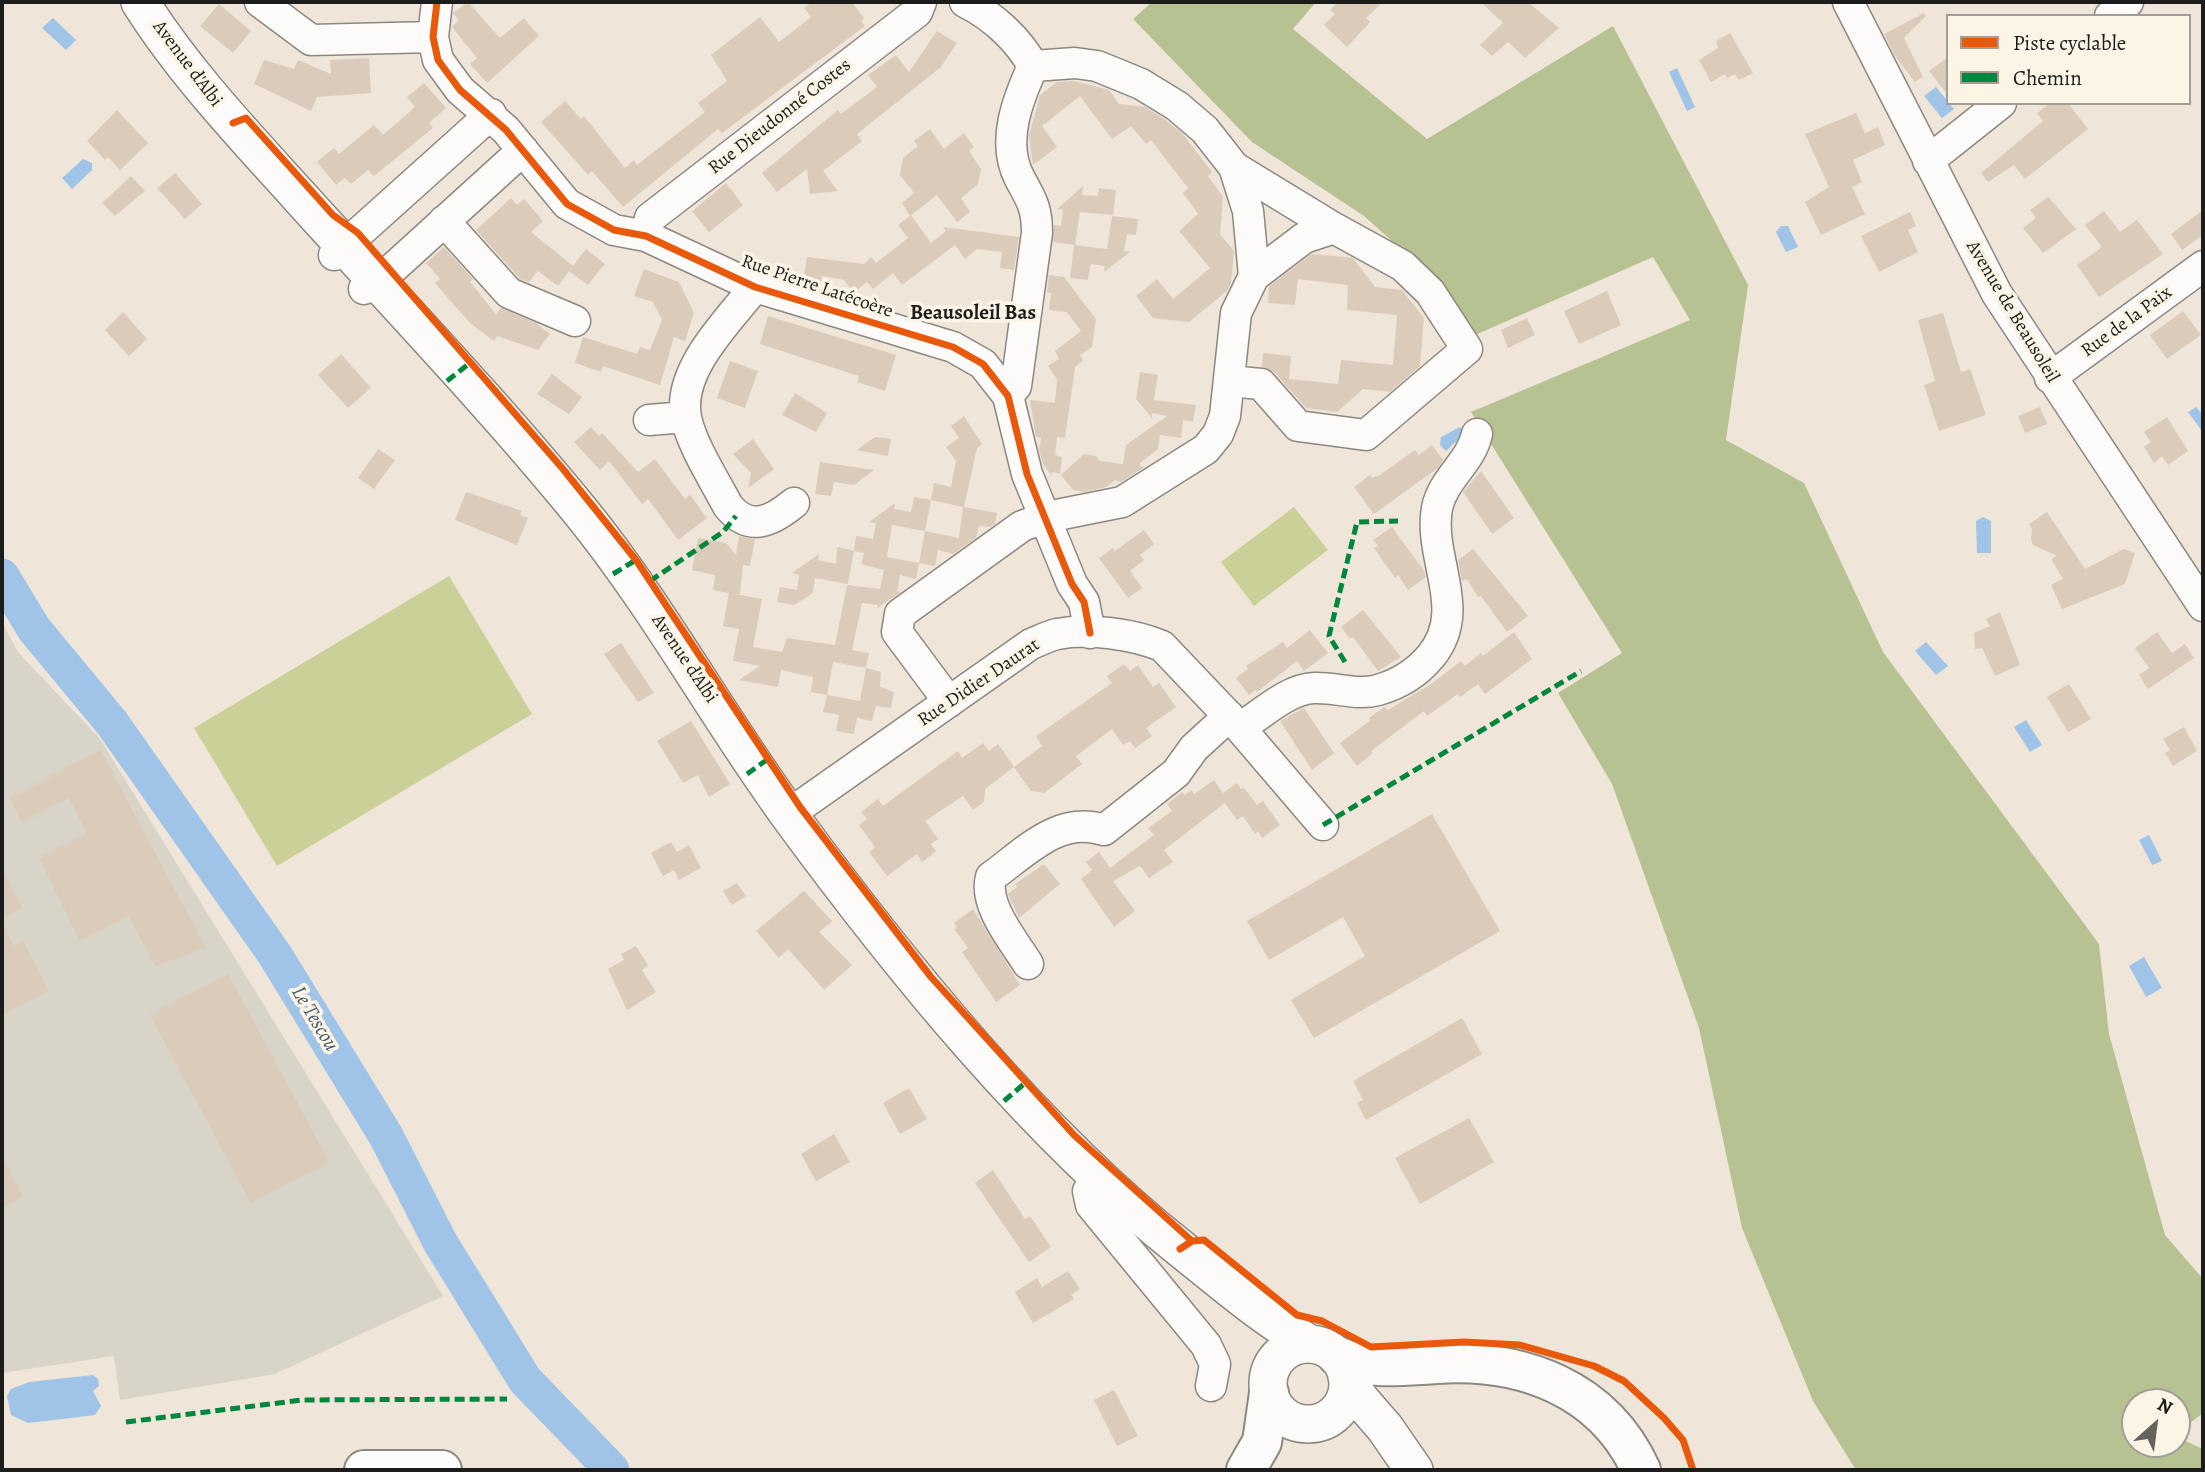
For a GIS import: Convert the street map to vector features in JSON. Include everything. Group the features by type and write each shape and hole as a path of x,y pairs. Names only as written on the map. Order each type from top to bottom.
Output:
{"highway":[{"path":"1331,1359 1383,1369 1439,1364 1488,1365 1549,1378 1602,1413 1628,1445 1641,1470"},
{"path":"1246,1470 1262,1442 1268,1386"},
{"path":"364,1470 442,1470"}],"main road":[{"name":"Avenue d'Albi","path":"140,2 200,86 339,251 498,412 584,516 789,814 901,960 1010,1087 1098,1178 1242,1301 1331,1359"},
{"name":"Avenue d'Albi","path":"1242,1301 1259,1324 1266,1351 1268,1386"},
{"path":"1295,1346 1331,1359 1385,1428 1406,1460 1359,1428 1304,1424 1281,1414 1268,1386 1273,1365 1282,1353 1295,1346"},
{"path":"1316,1423 1326,1420 1341,1407 1331,1359"}],"street":[{"path":"260,2 311,40 433,37"},
{"name":"Rue Pierre Latécoère","path":"437,2 433,37 438,60 460,90 491,114 568,204 614,230 646,236 755,287 953,347 983,364 1008,396 1027,474 1047,516 1072,584 1084,602 1090,633"},
{"name":"Rue Dieudonné Costes","path":"646,236 650,218 917,12 921,2"},
{"path":"965,2 979,9 1021,45 1033,66"},
{"name":"Avenue de Beausoleil","path":"1848,2 1997,294 2050,378 2200,593"},
{"path":"2113,14 2129,2"},
{"path":"1033,66 1075,63 1097,66 1141,84 1177,106 1205,130 1234,167 1248,211 1255,276"},
{"path":"1008,396 1016,386 1037,233 1037,213 1032,196 1018,175 1012,151 1018,98 1033,66"},
{"path":"1928,161 1998,105"},
{"path":"339,251 491,114"},
{"path":"370,284 392,269 523,150"},
{"path":"1229,381 1261,384 1298,426 1366,435 1471,360 1430,292 1403,266 1234,167"},
{"path":"444,221 509,293 575,321"},
{"path":"948,702 897,632 900,614 1022,526 1047,516 1122,502 1206,449 1218,434 1226,416 1236,313 1255,276 1304,238 1334,228"},
{"name":"Rue de la Paix","path":"2050,378 2203,266"},
{"path":"755,287 697,364 688,391 686,417 727,506 736,516 749,523 763,523 794,503"},
{"path":"971,355 980,346 1021,351"},
{"path":"649,420 686,417"},
{"path":"1028,964 992,901 988,890 991,877 1059,829 1074,824 1104,830 1176,773 1194,748 1235,722 1294,693 1313,688 1367,692 1400,682 1423,666 1436,650 1449,615 1446,587 1434,538 1438,505 1446,483 1475,442 1477,434"},
{"name":"Rue Didier Daurat","path":"789,814 1031,644 1057,634 1090,633 1145,639 1162,646 1235,722 1323,825"},
{"path":"1098,1178 1088,1191 1091,1205 1206,1345 1215,1364 1211,1386"}],"shaded area":[{"path":"2,622 18,652 100,739 443,1296 275,1374 120,1400 114,1356 2,1373"}],"green space":[{"path":"1152,2 1316,2 1293,29 1427,139 1613,26 1748,285 1726,440 1804,483 1883,652 2099,944 2109,1034 2165,1235 2203,1279 2203,1413 2191,1422 2191,1388 2121,1388 2121,1458 2191,1458 2191,1443 2203,1449 2203,1470 1856,1470 1813,1401 1742,1228 1699,1028 1612,784 1558,693 1622,653 1471,412 1690,320 1653,257 1475,335 1430,275 1364,216 1252,142 1133,19"},
{"path":"1294,507 1328,550 1254,606 1221,562"},
{"path":"449,576 532,714 277,866 194,728"}],"water":[{"path":"53,18 76,40 66,50 42,28"},
{"path":"1677,68 1695,107 1687,111 1669,72"},
{"path":"1936,87 1946,99 1946,105 1951,105 1954,109 1942,118 1924,96"},
{"path":"83,159 92,163 92,170 72,189 62,178"},
{"path":"1781,226 1788,226 1798,247 1786,252 1776,232"},
{"path":"2196,407 2203,415 2202,431 2188,412"},
{"path":"1460,427 1465,433 1446,451 1440,445 1441,437"},
{"path":"1983,517 1991,521 1991,553 1977,553 1976,521"},
{"path":"1926,642 1948,666 1936,675 1915,651"},
{"path":"2026,720 2042,745 2030,752 2014,727"},
{"path":"2149,835 2162,861 2152,865 2139,840"},
{"path":"2144,957 2162,988 2146,997 2129,966"},
{"path":"93,1375 98,1379 99,1386 93,1391 101,1406 95,1415 28,1423 11,1415 7,1396 11,1389 29,1382"}],"building":[{"path":"468,2 500,38 524,18 539,36 487,83 470,64 477,58 452,27 459,20 453,13"},
{"path":"812,2 852,2 864,18 861,21 865,26 722,133 718,129 623,207 592,171 588,175 541,122 565,101 581,119 584,116 625,168 634,160 637,165 705,112 698,103 727,81 711,55 760,17 779,42 811,17 804,8"},
{"path":"1338,2 1383,2 1366,18 1370,22 1347,47 1324,25 1335,14 1330,10"},
{"path":"1481,2 1528,2 1559,28 1525,58 1508,42 1492,56 1480,45 1503,23"},
{"path":"219,4 251,31 233,53 200,26"},
{"path":"1924,13 1926,16 1904,38 1923,77 1915,82 1895,56 1884,34"},
{"path":"937,31 957,43 941,67 857,134 862,141 823,171 838,191 810,194 807,169 777,192 762,173 838,110 841,114 877,87 868,75 896,55 909,72"},
{"path":"1730,33 1753,73 1739,80 1735,74 1727,78 1725,74 1711,82 1699,60 1718,48 1716,41"},
{"path":"369,58 371,93 317,97 311,111 254,84 264,60 294,69 298,60 331,74 330,60"},
{"path":"1946,58 1946,92 1929,71"},
{"path":"1074,81 1109,90 1119,104 1145,107 1163,118 1183,134 1212,172 1208,176 1223,197 1220,234 1234,251 1231,283 1227,291 1189,322 1153,318 1136,296 1157,279 1173,299 1210,268 1179,231 1198,214 1183,193 1188,188 1151,140 1146,144 1131,126 1112,139 1080,96 1042,126 1057,147 1033,165 1029,136 1040,95 1057,82"},
{"path":"424,83 446,108 429,123 433,128 374,176 368,170 351,184 345,178 336,185 317,162 334,148 339,154 374,125 383,135 415,107 407,97"},
{"path":"2047,105 2070,105 2088,129 2025,179 2014,165 1988,182 1981,173 2043,121 2037,113"},
{"path":"117,110 148,143 120,170 108,157 105,160 87,141"},
{"path":"1856,113 1865,133 1878,127 1885,145 1853,160 1862,182 1852,187 1865,214 1821,235 1805,202 1829,187 1805,134"},
{"path":"930,129 944,149 964,133 974,147 969,151 981,169 978,184 961,198 970,212 957,222 937,195 910,216 902,203 914,193 900,175 903,158 918,146 914,141"},
{"path":"175,173 202,204 185,219 157,188"},
{"path":"131,176 145,191 115,216 102,203"},
{"path":"726,183 743,205 709,232 692,211"},
{"path":"1083,186 1082,195 1098,196 1099,188 1116,190 1113,215 1080,212 1075,245 1053,242 1054,225 1061,226 1063,210 1057,209"},
{"path":"2048,197 2076,229 2043,253 2023,228 2036,218 2030,210"},
{"path":"511,198 517,205 524,199 543,221 531,232 573,266 586,249 605,264 588,285 569,271 558,286 538,271 529,282 520,279 476,230"},
{"path":"2203,210 2203,235 2182,250 2171,234"},
{"path":"2104,211 2120,232 2137,220 2163,254 2099,297 2077,265 2102,247 2085,225"},
{"path":"1910,212 1916,226 1908,230 1918,252 1879,272 1861,236"},
{"path":"911,215 931,243 946,231 943,227 1019,237 1014,270 1000,268 1002,252 977,249 965,259 955,245 902,285 893,273 873,289 867,282 854,293 844,280 822,276 820,288 803,283 807,257 864,264 871,257 876,263 908,238 898,225"},
{"path":"1112,216 1138,219 1136,235 1127,234 1124,251 1130,252 1104,272 1105,266 1091,264 1088,280 1070,278 1074,245 1107,249"},
{"path":"444,247 473,279 470,282 496,314 501,308 536,323 550,334 538,350 497,336 494,341 470,323 435,283 440,279 426,263"},
{"path":"1312,254 1353,258 1375,287 1402,290 1424,318 1420,366 1390,392 1363,389 1337,412 1306,408 1274,372 1262,367 1263,353 1291,356 1289,379 1338,384 1341,360 1393,365 1397,315 1347,310 1348,285 1298,279 1295,305 1268,303 1269,286"},
{"path":"644,269 679,282 694,313 685,341 674,337 660,385 603,366 601,372 575,363 583,337 637,354 640,347 650,350 662,320 653,302 634,296"},
{"path":"1049,275 1064,277 1096,319 1092,347 1080,355 1083,360 1075,367 1065,438 1057,437 1055,455 1062,457 1060,474 1052,472 1052,476 1043,464 1039,450 1041,438 1036,437 1030,400 1055,403 1057,379 1048,366 1059,359 1055,351 1081,331 1067,312 1049,310"},
{"path":"1607,291 1621,325 1579,344 1564,311"},
{"path":"2183,311 2201,335 2167,359 2150,335"},
{"path":"123,312 147,339 129,356 105,330"},
{"path":"1943,313 1961,372 1970,369 1986,415 1939,431 1924,385 1935,381 1918,320"},
{"path":"768,316 896,355 885,391 857,382 859,376 760,344"},
{"path":"1527,318 1535,335 1508,348 1501,330"},
{"path":"341,354 371,388 348,408 318,375"},
{"path":"730,361 758,371 745,408 717,398"},
{"path":"1140,372 1158,375 1154,400 1196,405 1193,422 1183,420 1181,438 1160,435 1158,449 1140,463 1140,466 1145,467 1121,482 1115,480 1106,487 1084,492 1073,490 1061,475 1084,454 1096,456 1099,461 1123,464 1126,445 1167,416 1152,413 1152,418 1136,399"},
{"path":"552,374 582,397 569,414 537,394"},
{"path":"795,393 827,413 816,432 782,415"},
{"path":"2040,407 2047,424 2025,433 2018,416"},
{"path":"964,416 982,444 977,448 964,507 997,513 995,524 990,527 979,526 976,538 953,554 938,550 935,566 919,563 925,531 959,538 963,507 931,500 934,483 951,487 956,461 946,447 959,438 951,426"},
{"path":"2167,417 2188,451 2168,465 2162,456 2154,463 2144,447 2151,442 2144,432"},
{"path":"591,427 599,436 602,433 638,472 655,459 685,499 690,495 707,518 678,540 648,499 642,504 609,461 600,470 574,442"},
{"path":"875,437 891,439 888,456 857,450"},
{"path":"753,439 774,469 748,488 751,473 733,454"},
{"path":"1432,445 1443,460 1438,468 1374,514 1354,487 1370,475 1372,478 1380,475 1415,450 1419,455"},
{"path":"378,449 395,460 374,489 358,478"},
{"path":"820,462 874,470 854,485 834,482 831,496 815,494"},
{"path":"1481,471 1514,518 1492,534 1463,492"},
{"path":"466,492 522,511 520,515 528,518 517,545 455,520"},
{"path":"914,497 931,500 925,531 892,525 887,557 919,563 916,579 900,575 897,591 901,592 877,608 878,605 862,603 852,650 869,653 866,668 833,662 827,695 811,692 813,677 781,670 778,687 739,680 760,666 733,661 739,629 723,626 729,593 713,590 715,575 692,570 698,538 726,543 736,555 739,536 755,539 750,566 743,565 740,594 735,594 762,599 753,647 782,652 787,638 835,645 847,585 880,589 884,570 861,564 864,553 854,551 856,536 873,539 876,523 869,522 895,503 894,509 911,512"},
{"path":"2047,512 2085,569 2124,549 2135,553 2125,584 2062,609 2051,585 2063,579 2051,559 2057,556 2033,545 2031,540 2032,529 2029,524"},
{"path":"1392,527 1425,572 1426,577 1408,590 1398,575 1395,578 1374,548 1378,546 1373,540"},
{"path":"1144,530 1154,544 1140,555 1144,560 1130,571 1142,588 1128,598 1099,558 1113,548 1115,551"},
{"path":"837,547 854,551 848,584 815,578 813,593 794,605 777,602 780,587 797,590 799,575 792,573 819,554 818,560 836,564"},
{"path":"1473,549 1528,616 1507,632 1467,579 1462,581 1458,560"},
{"path":"1363,610 1401,657 1378,671 1353,637 1350,639 1341,627"},
{"path":"2000,612 2020,665 1995,676 1982,648 1975,649 1974,633 1990,626 1986,619"},
{"path":"1310,630 1328,653 1304,671 1297,661 1257,692 1255,690 1249,695 1236,678 1248,669 1246,666 1283,642 1287,648"},
{"path":"1514,632 1532,659 1485,694 1478,684 1460,697 1458,694 1427,716 1424,711 1371,751 1373,753 1357,766 1340,743 1371,720 1369,718 1384,707 1388,710 1431,684 1461,661 1465,666 1481,653 1483,656"},
{"path":"2157,632 2172,653 2185,644 2194,658 2148,689 2139,675 2149,668 2135,648"},
{"path":"621,643 654,693 638,702 604,654"},
{"path":"1124,664 1130,671 1138,665 1153,687 1159,683 1176,707 1146,728 1152,736 1135,748 1130,741 1123,745 1112,729 1076,756 1082,764 1044,793 1031,791 1014,767 1042,746 1036,736 1112,683 1107,676"},
{"path":"866,668 881,672 880,687 894,692 891,708 876,706 872,721 857,718 854,734 836,731 839,715 823,712 827,695 860,701"},
{"path":"2069,684 2091,719 2068,732 2047,697"},
{"path":"1304,708 1334,753 1312,770 1280,721"},
{"path":"691,721 730,784 709,797 698,775 683,783 657,741"},
{"path":"2184,727 2197,751 2173,766 2165,753 2170,750 2163,739"},
{"path":"983,743 989,751 998,744 1014,767 985,789 984,802 973,810 963,796 925,821 938,839 931,844 936,851 922,862 917,854 887,876 869,852 875,847 859,825 867,819 861,812 878,799 883,806 958,751 962,758"},
{"path":"101,750 206,948 155,966 129,916 80,941 39,858 87,834 69,798 22,823 10,798"},
{"path":"1214,780 1223,793 1237,783 1257,805 1263,801 1280,825 1262,838 1258,831 1255,834 1243,816 1237,820 1225,803 1164,850 1173,862 1149,878 1140,866 1113,881 1135,911 1114,927 1081,879 1092,870 1086,862 1099,852 1110,868 1154,835 1148,828 1172,811 1167,804 1182,792 1185,795 1191,790 1194,794"},
{"path":"1432,814 1500,931 1314,1038 1291,1000 1365,956 1343,917 1269,960 1247,921"},
{"path":"671,842 677,852 689,845 701,868 679,880 674,870 663,876 651,853"},
{"path":"1044,864 1060,884 1019,918 1008,894 1017,887 1015,884"},
{"path":"2,868 22,908 2,919"},
{"path":"737,883 746,896 732,905 723,891"},
{"path":"804,891 832,921 819,932 852,965 824,990 788,949 779,958 756,931"},
{"path":"973,909 1020,985 996,1002 962,952 968,948 954,929 957,928 954,923"},
{"path":"2,924 14,946 23,941 49,991 2,1015"},
{"path":"636,946 648,965 642,970 656,992 627,1010 608,969 624,960 621,954"},
{"path":"228,974 329,1162 251,1203 150,1015"},
{"path":"1462,1018 1482,1054 1366,1120 1357,1103 1363,1100 1353,1081"},
{"path":"909,1088 927,1119 900,1134 883,1103"},
{"path":"1469,1118 1494,1162 1420,1204 1395,1158"},
{"path":"834,1134 850,1162 816,1181 801,1154"},
{"path":"2,1156 23,1197 2,1208"},
{"path":"993,1170 1025,1219 1030,1216 1051,1247 1029,1262 975,1183"},
{"path":"1068,1271 1080,1289 1071,1295 1074,1299 1033,1323 1015,1292 1037,1278 1042,1287"},
{"path":"1114,1390 1138,1436 1117,1446 1094,1400"}],"waterway":[{"name":"Le Tescou","path":"2,576 34,629 112,723 275,955 386,1136 440,1242 525,1380 612,1470"}],"marked path":[{"path":"447,381 470,363"},
{"path":"650,581 723,532 736,516"},
{"path":"1345,662 1329,636 1357,522 1398,521"},
{"path":"613,574 636,560"},
{"path":"1323,825 1581,671"},
{"path":"747,774 768,759"},
{"path":"1004,1101 1025,1083"},
{"path":"126,1422 302,1400 507,1399"}],"cycle path":[{"path":"437,2 433,37 438,60 460,90 506,130 567,204 614,230 646,236 755,287 953,347 983,364 1008,396 1027,474 1072,584 1084,602 1090,633"},
{"path":"233,123 246,118 333,215 358,233 563,469 636,560 800,807 931,977 1074,1135 1192,1241"},
{"path":"1180,1249 1192,1241 1204,1240 1297,1315 1322,1321 1371,1347 1464,1342 1520,1345 1594,1366 1624,1381 1664,1418 1683,1440 1693,1470"}],"district":[{"name":"Beausoleil Bas","path":"973,314"}]}
